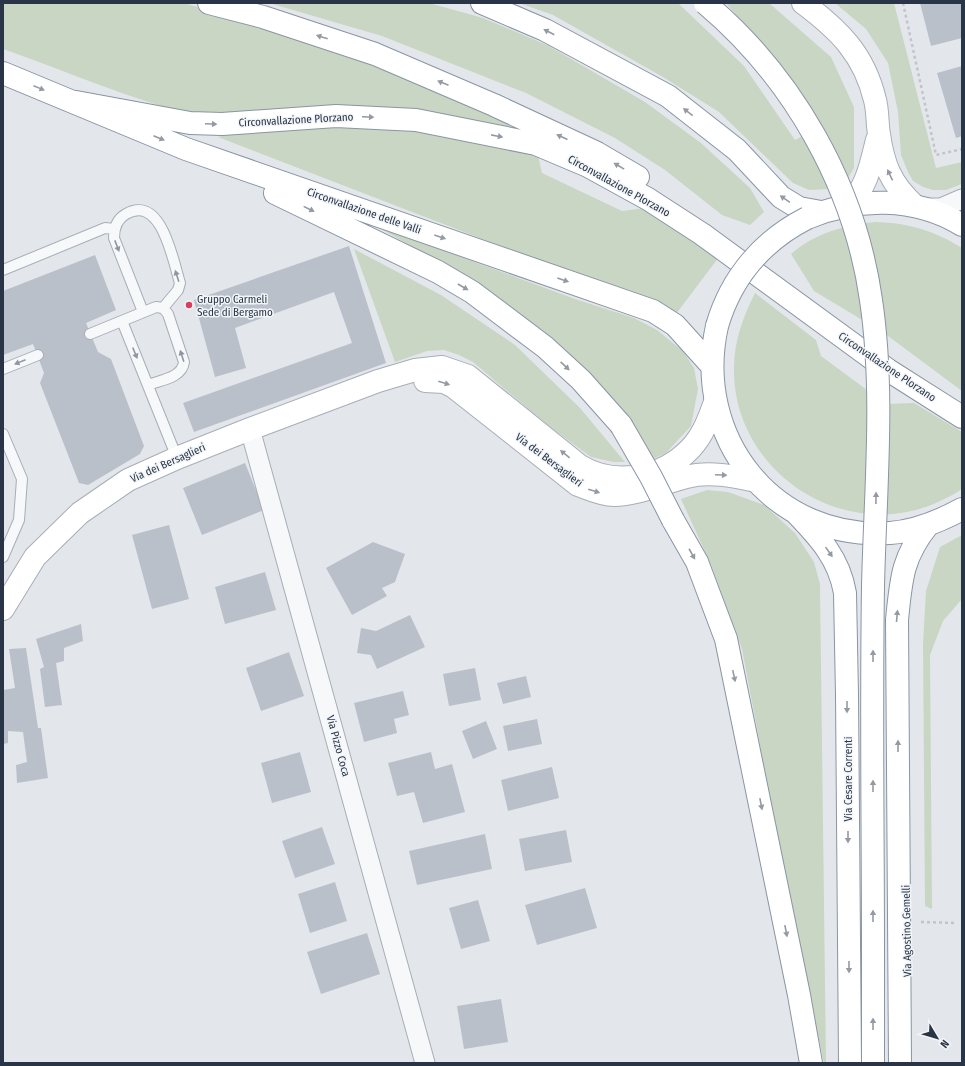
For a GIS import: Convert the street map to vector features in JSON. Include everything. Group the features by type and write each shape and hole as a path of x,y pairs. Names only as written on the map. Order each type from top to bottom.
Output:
{"main road":[{"name":"Circonvallazione Plorzano","path":"209,3 263,17 375,54 494,105 598,153 654,187 712,226 806,296 962,403"},
{"path":"482,3 545,30 668,96 737,150 781,197 814,215"},
{"path":"705,3 752,46 774,73 792,99 822,150 850,212 866,270 872,301 878,402 873,586 874,1063"},
{"path":"803,3 835,28 858,56 875,101 878,133 885,164 899,191 919,207 962,225"},
{"name":"Circonvallazione delle Valli","path":"3,73 76,102 186,149 653,311 676,325 711,365"},
{"name":"Circonvallazione Plorzano","path":"76,102 190,124 222,124 336,116 416,120 536,144 588,166 648,199 702,234 888,370 962,417"},
{"path":"849,205 858,196 867,178 878,133"},
{"path":"186,149 438,272 472,292 545,347 581,380 621,425 651,476 673,520 697,562 726,639 799,995 811,1063"},
{"path":"919,207 874,202 849,205 814,215 780,234 753,258 731,290 717,326 711,365 715,402 729,442 741,462 756,481 775,499 795,512 820,523 856,532 891,532 928,525 962,509"},
{"name":"Via dei Bersaglieri","path":"6,598 36,557 80,513 128,480 177,458 250,429 378,381 415,370 442,367 468,376 580,466 598,474 610,477 634,477 654,472 680,458 701,436 709,421 715,402"},
{"name":"Via dei Bersaglieri","path":"378,381 432,381 444,382 454,387 578,485 594,491 613,495 633,493 686,477 703,475 724,475 756,481"},
{"name":"Via Cesare Correnti","path":"795,512 816,534 838,566 845,593 850,1063"},
{"path":"900,1063 897,620 905,560 916,540 928,525"}],"street":[{"path":"919,207 942,208 962,199"},
{"name":"Via Pizzo Coca","path":"250,429 425,1063"},
{"name":"Via Agostino Gemelli","path":"898,799 905,831 909,1063"}],"lane":[{"path":"143,312 114,238 114,228 118,221 126,214 136,211 146,213 155,218 162,227 180,283 178,290 162,308"},
{"path":"3,270 105,228 114,228"},
{"path":"90,334 156,307 162,308 168,314 184,362 183,368 179,373 148,385"},
{"path":"122,321 177,458"},
{"path":"3,369 38,355"},
{"path":"3,434 22,479 19,520 3,557"}],"path":[{"path":"903,3 936,155 962,149"},
{"path":"922,922 956,923"}],"green space":[{"path":"3,3 183,3 299,34 415,76 528,135 198,117 124,94 3,49"},
{"path":"269,3 429,3 483,18 547,45 645,102 701,143 750,188 764,212 750,225 722,215 665,170 615,138 526,93 382,36"},
{"path":"519,3 678,3 744,66 795,140 820,127 788,76 726,3 769,3 831,57 854,107 854,168 845,183 830,189 809,190 793,183 719,112 663,77 553,15"},
{"path":"835,3 894,3 936,168 962,162 962,184 946,190 933,190 923,187 913,181 901,155 898,112 888,63 866,29"},
{"path":"415,123 537,151 542,173 622,211 653,207 719,257 676,314 218,137 241,130"},
{"path":"876,222 900,224 921,229 942,237 962,248 962,391 884,333 814,291 791,254 820,235 853,225"},
{"path":"374,225 575,299 634,318 657,330 683,351 694,368 698,389 691,426 666,453 653,459 564,356 516,311 450,268"},
{"path":"354,249 441,295 515,345 580,408 625,462 613,462 591,457 546,424 473,362 459,355 444,350 427,351 395,362"},
{"path":"755,293 816,340 821,356 886,404 914,403 962,432 962,489 949,497 922,508 907,512 874,514 843,509 813,498 787,480 765,458 748,431 737,401 734,358 737,339 743,320"},
{"path":"707,490 728,492 764,505 795,533 814,562 820,584 826,1063 824,1063 776,843 759,739 742,649 712,567 681,499"},
{"path":"962,535 962,599 943,621 930,655 932,909 925,906 923,644 926,591 940,547"}],"building":[{"path":"920,3 962,3 962,38 931,46"},
{"path":"962,66 962,136 956,138 937,73"},
{"path":"349,246 386,363 194,432 183,403 352,343 334,292 235,328 246,368 215,377 194,300"},
{"path":"95,255 116,310 86,323 98,352 111,359 144,446 140,454 88,485 79,483 40,383 44,373 33,344 3,355 3,291"},
{"path":"245,463 264,510 202,535 183,488"},
{"path":"169,525 189,599 152,609 132,535"},
{"path":"373,542 405,554 395,582 382,588 387,596 352,615 326,568"},
{"path":"265,572 276,610 225,624 215,587"},
{"path":"410,615 425,647 377,669 371,655 357,653 361,628 376,631"},
{"path":"81,624 83,641 64,648 64,661 56,663 62,705 45,707 40,669 44,667 36,639"},
{"path":"26,648 38,728 41,728 48,778 17,783 16,765 27,762 23,732 8,731 8,743 3,744 3,690 15,688 9,649"},
{"path":"289,652 304,696 261,711 246,668"},
{"path":"475,668 481,700 449,706 443,674"},
{"path":"526,676 531,697 503,704 497,683"},
{"path":"403,691 409,715 394,719 397,733 364,742 354,703"},
{"path":"537,719 542,744 508,751 503,726"},
{"path":"486,721 497,749 473,759 462,731"},
{"path":"300,752 311,792 272,803 261,763"},
{"path":"431,752 435,769 452,764 465,812 423,823 414,792 397,796 388,763"},
{"path":"552,767 559,798 508,811 501,780"},
{"path":"322,827 335,864 295,878 282,841"},
{"path":"566,830 572,862 525,871 519,839"},
{"path":"485,834 492,869 417,885 409,851"},
{"path":"335,882 347,921 310,933 298,894"},
{"path":"585,888 597,928 537,945 525,905"},
{"path":"478,900 490,941 461,949 449,908"},
{"path":"367,933 380,974 321,994 307,952"},
{"path":"501,999 508,1042 464,1049 457,1006"}],"place":[{"name":"Gruppo Carmeli Sede di Bergamo","path":"189,305"}]}
